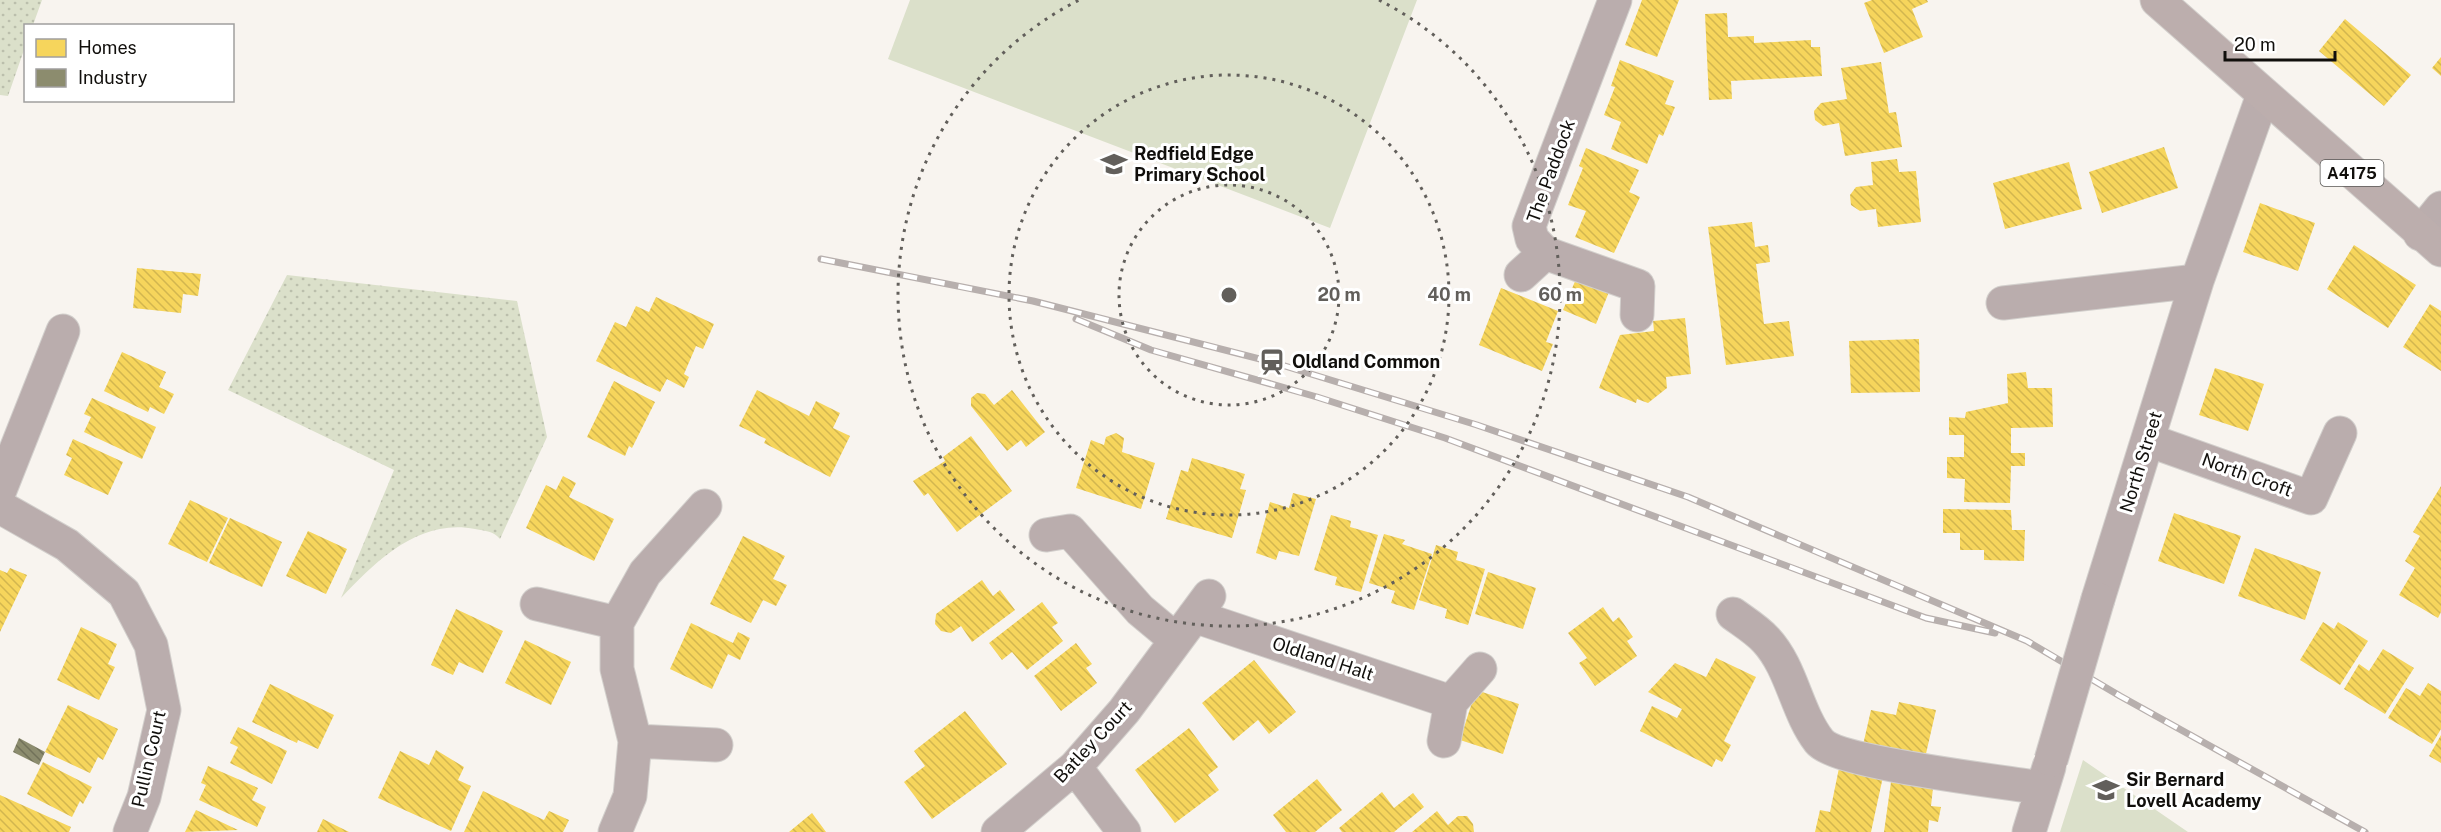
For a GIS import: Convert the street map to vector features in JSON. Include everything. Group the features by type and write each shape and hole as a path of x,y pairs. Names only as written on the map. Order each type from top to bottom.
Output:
{"main road":[{"name":"A4175","path":"2157,0 2430,242"}],"street":[{"name":"The Paddock","path":"1545,253 1532,239 1529,226 1615,0"},
{"name":"North Street","path":"2029,832 2098,599 2197,281 2263,95"},
{"path":"2430,242 2441,208"},
{"path":"1521,275 1545,253 1638,286 1637,315"},
{"path":"2003,303 2197,281"},
{"path":"0,490 63,331"},
{"name":"North Croft","path":"2148,440 2311,498 2340,433"},
{"path":"615,832 630,796 635,741 617,669 617,623 645,573 705,506"},
{"name":"Pullin Court","path":"0,507 67,545 124,593 151,645 164,710 144,797 130,832"},
{"path":"1046,534 1070,531 1140,610 1193,617"},
{"path":"537,604 617,623"},
{"path":"1733,614 1766,640 1787,675 1820,743 1847,755 1876,762 2047,774"},
{"name":"Oldland Halt","path":"1193,617 1451,702"},
{"name":"Batley Court","path":"998,832 1075,766 1124,711 1193,617"},
{"path":"1444,741 1451,702 1480,669"},
{"path":"635,741 716,745"},
{"path":"1075,766 1124,832"}],"green space":[{"path":"0,0 42,0 33,24 24,24 24,50 8,96 0,95"},
{"path":"910,0 1417,0 1330,228 888,59"},
{"path":"287,275 517,301 547,437 500,539 495,534 486,531 455,527 417,536 384,557 341,598 394,470 228,390"},
{"name":"Sir Bernard Lovell Academy","path":"2083,760 2188,832 2060,832"}],"building: Homes":[{"path":"1642,0 1679,0 1657,57 1625,45"},
{"path":"1872,0 1927,0 1928,2 1912,9 1923,37 1884,53 1864,3"},
{"path":"1727,13 1728,37 1754,36 1754,43 1811,40 1811,47 1820,47 1822,76 1731,81 1732,99 1709,100 1705,14"},
{"path":"2345,19 2411,75 2384,106 2319,51"},
{"path":"2441,57 2441,76 2432,68"},
{"path":"1620,60 1674,81 1665,104 1675,107 1663,136 1659,134 1647,164 1611,149 1621,122 1604,115 1615,87 1611,86"},
{"path":"1881,62 1889,113 1896,112 1902,147 1845,156 1839,123 1823,126 1815,120 1814,111 1821,103 1847,99 1841,68"},
{"path":"2164,147 2178,188 2102,213 2089,172"},
{"path":"1586,148 1639,170 1629,192 1640,197 1614,253 1575,237 1586,211 1568,205 1583,168 1579,166"},
{"path":"1897,159 1899,172 1916,171 1921,222 1878,227 1876,209 1860,211 1851,205 1850,195 1856,187 1873,185 1871,162"},
{"path":"2069,162 2082,209 2005,229 1993,183"},
{"path":"2260,203 2315,223 2298,271 2243,252"},
{"path":"1752,222 1755,247 1768,245 1770,262 1756,264 1764,324 1789,321 1794,356 1726,365 1708,227"},
{"path":"2354,245 2416,285 2388,328 2327,289"},
{"path":"137,268 201,274 198,296 183,294 181,313 133,308"},
{"path":"1576,279 1609,292 1596,324 1563,310"},
{"path":"1501,288 1558,311 1546,342 1553,344 1542,371 1479,345"},
{"path":"656,297 714,324 703,349 696,346 684,374 689,377 684,388 667,379 660,392 596,361 615,322 626,327 636,306 649,312"},
{"path":"2430,304 2441,311 2441,371 2403,347"},
{"path":"1685,318 1691,374 1666,377 1667,388 1648,403 1637,399 1636,403 1599,388 1620,335 1654,331 1653,321"},
{"path":"1919,339 1920,392 1851,393 1849,341"},
{"path":"122,352 166,372 159,387 174,394 164,414 150,407 148,412 104,391"},
{"path":"2215,368 2264,384 2248,431 2199,415"},
{"path":"2026,372 2028,388 2052,388 2053,427 2011,428 2011,453 2025,453 2025,466 2011,466 2010,503 1964,502 1965,479 1947,478 1947,457 1964,457 1964,435 1949,435 1949,417 1965,418 1966,412 2008,403 2007,374"},
{"path":"614,381 655,402 632,448 629,446 625,456 587,437"},
{"path":"757,390 809,416 816,401 840,413 833,428 850,436 830,477 764,443 766,439 739,426"},
{"path":"1012,390 1045,432 1026,447 1021,440 1007,451 971,406 971,398 977,393 985,394 994,405"},
{"path":"92,398 156,427 142,459 84,432 91,417 84,414"},
{"path":"1116,433 1124,438 1122,452 1155,463 1141,509 1076,488 1091,440 1104,445 1106,437"},
{"path":"971,436 1012,491 957,532 928,493 924,496 913,481 945,461 943,457"},
{"path":"73,439 123,462 108,495 64,475 72,458 66,455"},
{"path":"1192,458 1245,474 1240,489 1246,490 1232,538 1166,519 1181,470 1188,472"},
{"path":"563,476 576,483 569,497 614,519 594,561 526,528 546,485 556,490"},
{"path":"2441,486 2441,612 2438,618 2399,595 2415,568 2405,561 2420,536 2413,532"},
{"path":"1293,493 1316,499 1299,556 1279,551 1276,560 1256,553 1270,502 1289,508"},
{"path":"190,500 228,518 207,562 168,544"},
{"path":"1943,509 2011,510 2012,530 2025,530 2024,561 1984,560 1984,550 1960,550 1960,533 1943,533"},
{"path":"2174,513 2241,536 2224,584 2158,561"},
{"path":"1331,515 1351,521 1350,527 1378,535 1361,592 1335,585 1337,577 1314,570"},
{"path":"230,518 282,542 262,587 209,563"},
{"path":"308,531 347,549 326,594 286,576"},
{"path":"1384,534 1405,540 1402,544 1432,554 1414,610 1391,603 1395,591 1369,583"},
{"path":"743,536 785,556 773,579 787,585 776,606 763,600 751,623 710,604"},
{"path":"1436,545 1458,552 1456,560 1485,569 1468,625 1445,618 1447,609 1419,600"},
{"path":"2255,548 2321,572 2305,620 2238,596"},
{"path":"10,568 27,575 0,632 0,570 7,573"},
{"path":"1488,572 1536,588 1523,629 1475,614"},
{"path":"982,580 993,596 1000,590 1015,610 972,642 961,626 951,633 941,631 935,624 936,614"},
{"path":"1042,602 1058,623 1052,627 1063,641 1027,670 1012,652 1002,660 989,643"},
{"path":"1603,607 1613,622 1619,617 1633,637 1627,641 1637,656 1595,686 1579,663 1587,658 1568,633"},
{"path":"456,609 503,631 483,673 459,662 453,675 431,665"},
{"path":"2323,622 2334,629 2338,622 2368,641 2340,685 2300,660"},
{"path":"691,623 733,643 738,632 750,638 740,660 728,654 712,689 670,669"},
{"path":"81,627 117,644 108,664 115,667 99,700 57,680"},
{"path":"525,640 571,662 551,705 505,683"},
{"path":"1076,643 1092,664 1086,668 1097,683 1061,711 1034,676"},
{"path":"2383,649 2414,668 2385,714 2344,689 2359,664 2369,671"},
{"path":"1716,658 1756,677 1724,741 1731,745 1722,762 1716,759 1712,767 1640,731 1652,706 1677,718 1682,709 1648,692 1675,663 1706,677"},
{"path":"1254,660 1296,712 1269,734 1258,720 1233,741 1202,703"},
{"path":"2428,683 2441,691 2441,729 2432,744 2388,718 2406,688 2420,696"},
{"path":"270,684 334,715 318,749 298,740 297,743 252,722"},
{"path":"1476,690 1519,704 1503,754 1460,740"},
{"path":"1899,702 1936,710 1925,758 1863,745 1871,710 1896,715"},
{"path":"68,705 118,729 103,760 98,757 90,773 45,752"},
{"path":"965,711 1007,764 932,819 904,782 925,766 914,751"},
{"path":"238,727 287,751 272,784 230,763 238,747 230,743"},
{"path":"1189,728 1218,767 1208,775 1219,790 1175,823 1135,770"},
{"path":"2441,735 2441,763 2429,756"},
{"path":"436,750 464,767 458,780 471,786 451,831 378,798 400,751 429,765"},
{"path":"43,762 92,787 83,804 80,801 72,817 27,794"},
{"path":"208,766 258,788 252,800 266,807 257,827 199,800 206,785 201,783"},
{"path":"1839,768 1884,772 1871,832 1815,832 1820,810 1830,812"},
{"path":"1317,779 1342,810 1315,832 1286,832 1273,815"},
{"path":"1891,782 1933,788 1931,806 1941,807 1938,822 1929,820 1928,832 1884,832"},
{"path":"483,791 544,820 549,811 569,820 563,832 464,832"},
{"path":"1382,792 1394,808 1413,793 1424,807 1394,832 1342,832 1339,828"},
{"path":"0,795 71,827 69,832 0,832"},
{"path":"196,810 238,830 185,832"},
{"path":"1437,811 1448,825 1458,816 1467,816 1473,824 1474,832 1412,832"},
{"path":"812,813 826,832 789,832"},
{"path":"323,819 349,832 317,832"}],"building: Industry":[{"path":"19,738 45,752 39,765 13,752"}],"railway":[{"path":"821,259 1033,301 1272,362 1477,425 1688,497 2027,641 2120,696 2365,832"},
{"path":"1076,319 1151,350 1317,397 1445,438 1926,618 1995,633"}],"place":[{"name":"Redfield Edge Primary School","path":"1114,164"},
{"name":"Oldland Common","path":"1272,362"},
{"name":"Sir Bernard Lovell Academy","path":"2106,790"}]}
